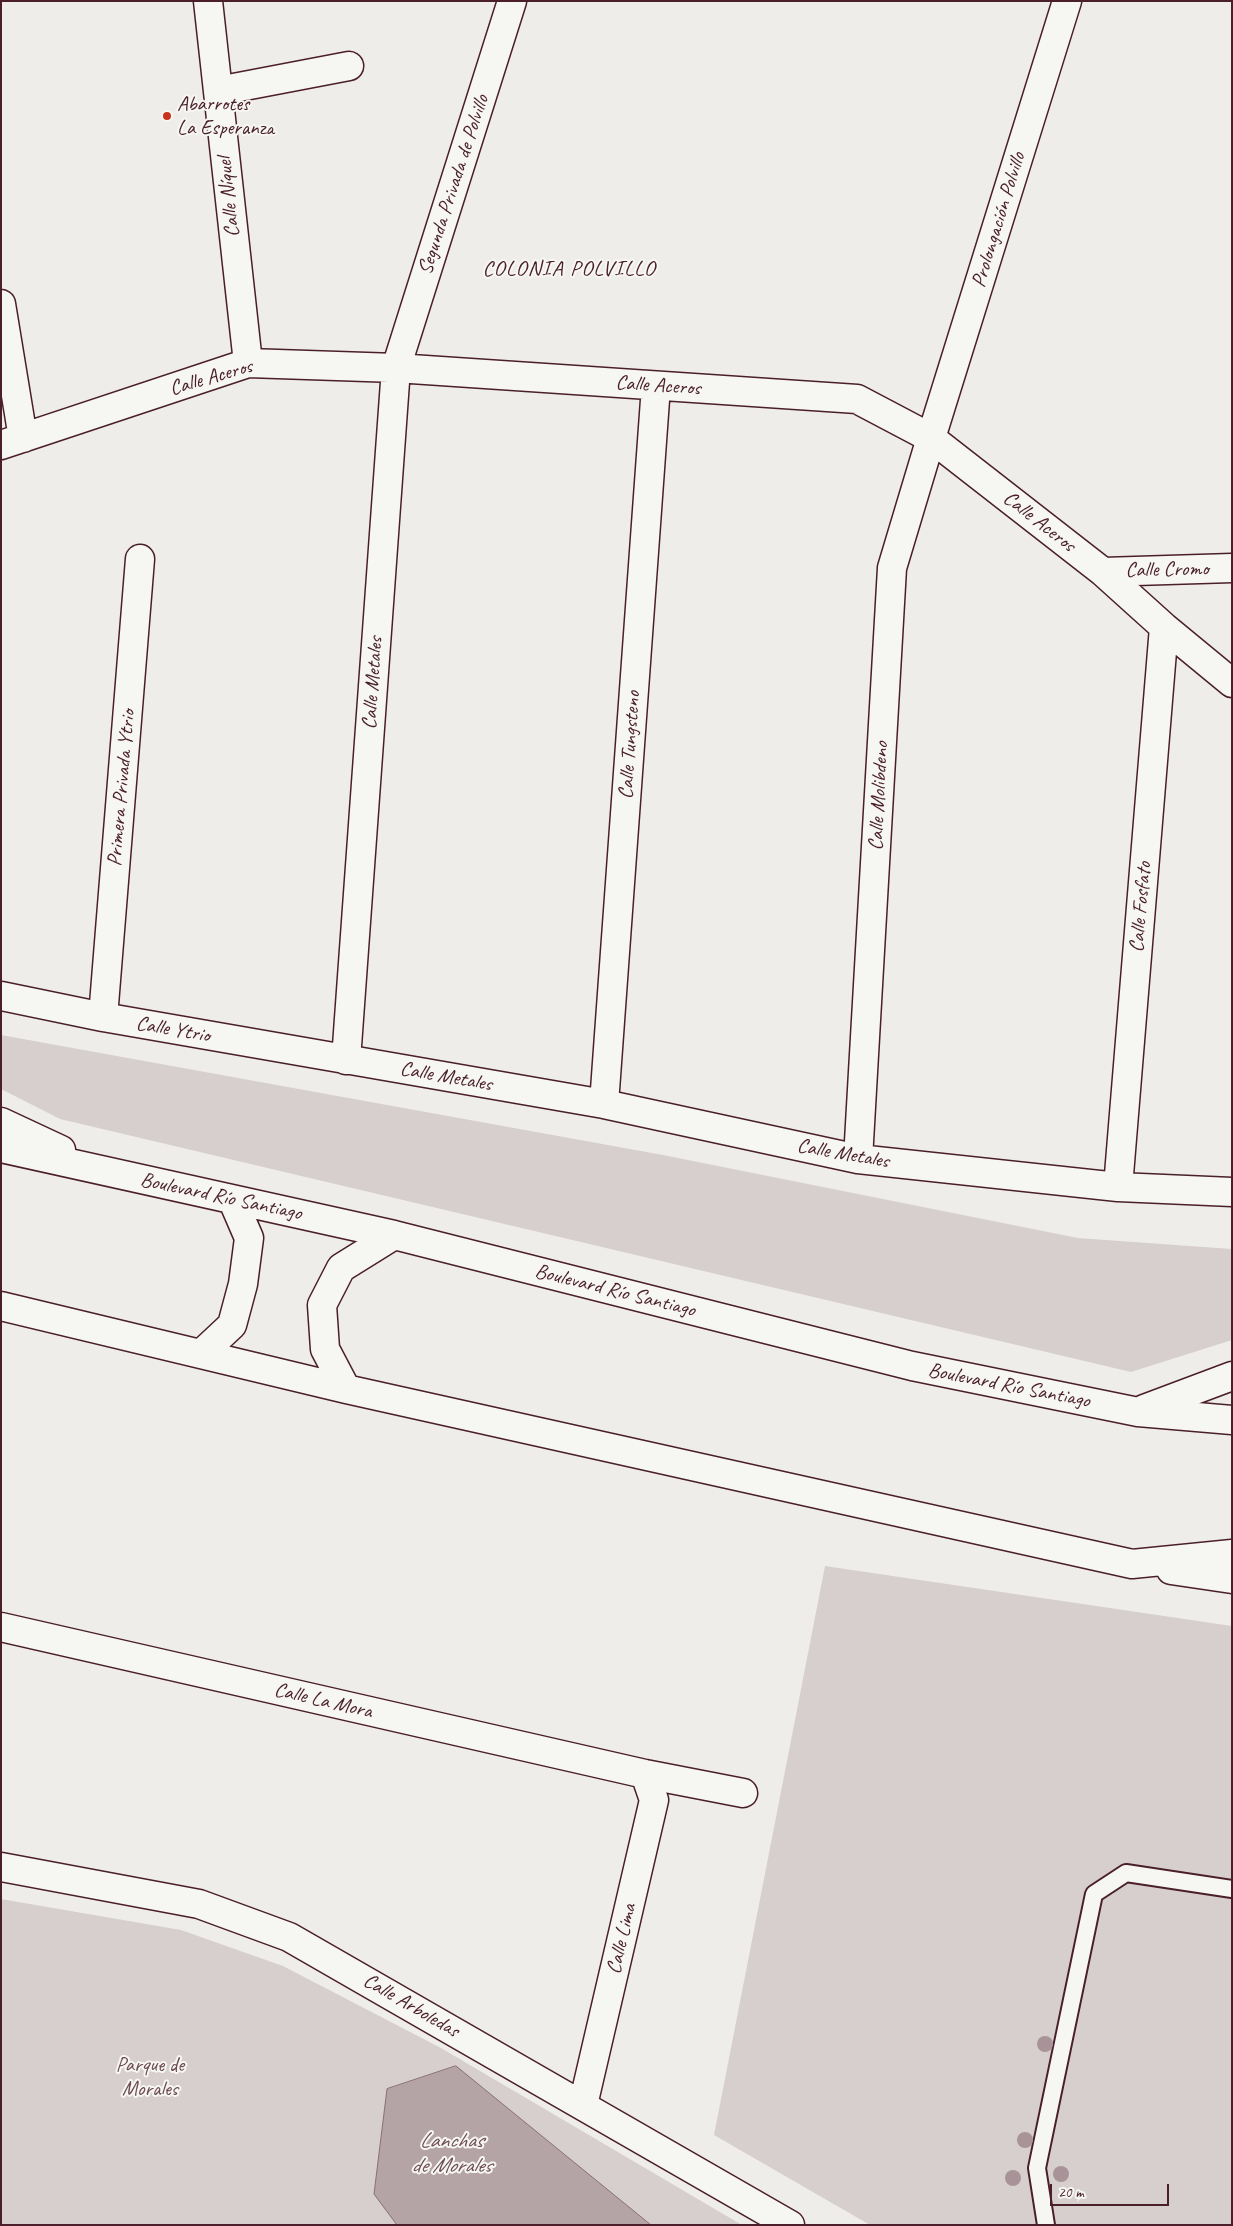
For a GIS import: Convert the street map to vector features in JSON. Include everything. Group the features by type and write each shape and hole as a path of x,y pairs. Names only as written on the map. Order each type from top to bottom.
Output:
{"street":[{"name":"Calle Níquel","path":"208,1 248,363"},
{"name":"Segunda Privada de Polvillo","path":"396,368 512,1"},
{"name":"Prolongación Polvillo","path":"931,438 1067,1"},
{"path":"218,91 349,66"},
{"path":"1,304 12,442"},
{"name":"Calle Aceros","path":"12,442 248,363 396,368 857,399 931,438 1103,572 1164,627 1232,683"},
{"name":"Calle Metales","path":"396,368 346,1060 604,1104 858,1159 1118,1187 1232,1192"},
{"name":"Calle Tungsteno","path":"604,1104 656,386"},
{"name":"Calle Molibdeno","path":"858,1159 892,568 931,438"},
{"name":"Primera Privada Ytrio","path":"103,1017 140,558"},
{"name":"Calle Cromo","path":"1103,572 1232,568"},
{"name":"Calle Fosfato","path":"1118,1187 1164,627"},
{"name":"Calle Ytrio","path":"1,996 103,1017 346,1060"},
{"path":"1,1122 110,1173"},
{"name":"Boulevard Río Santiago","path":"1,1148 394,1235 912,1366 1138,1412 1232,1420"},
{"path":"201,1354 232,1325 243,1284 249,1238 233,1200"},
{"path":"346,1389 325,1349 322,1305 341,1268 394,1235"},
{"path":"1,1306 346,1389 1132,1564 1232,1579"},
{"path":"1138,1412 1232,1376"},
{"path":"1132,1564 1232,1554"},
{"name":"Calle La Mora","path":"1,1627 645,1774 743,1792"},
{"name":"Calle Lima","path":"583,2105 654,1800 645,1774"},
{"name":"Calle Arboledas","path":"1,1867 198,1904 289,1937 790,2225"}],"lane":[{"path":"1046,2225 1037,2168 1094,1894 1126,1874 1232,1889"}],"green space":[{"path":"1,1035 663,1155 1078,1238 1232,1249 1232,1340 1131,1372 60,1119 1,1089"},
{"path":"825,1566 1232,1626 1232,2225 870,2225 714,2135"},
{"name":"Parque de Morales","path":"1,1899 181,1930 283,1966 441,2048 742,2225 1,2225"}],"water":[{"name":"Lanchas de Morales","path":"456,2066 651,2225 397,2225 374,2194 387,2089"}],"place":[{"name":"Abarrotes La Esperanza","path":"167,116"}],"district":[{"name":"COLONIA POLVILLO","path":"569,269"}]}
